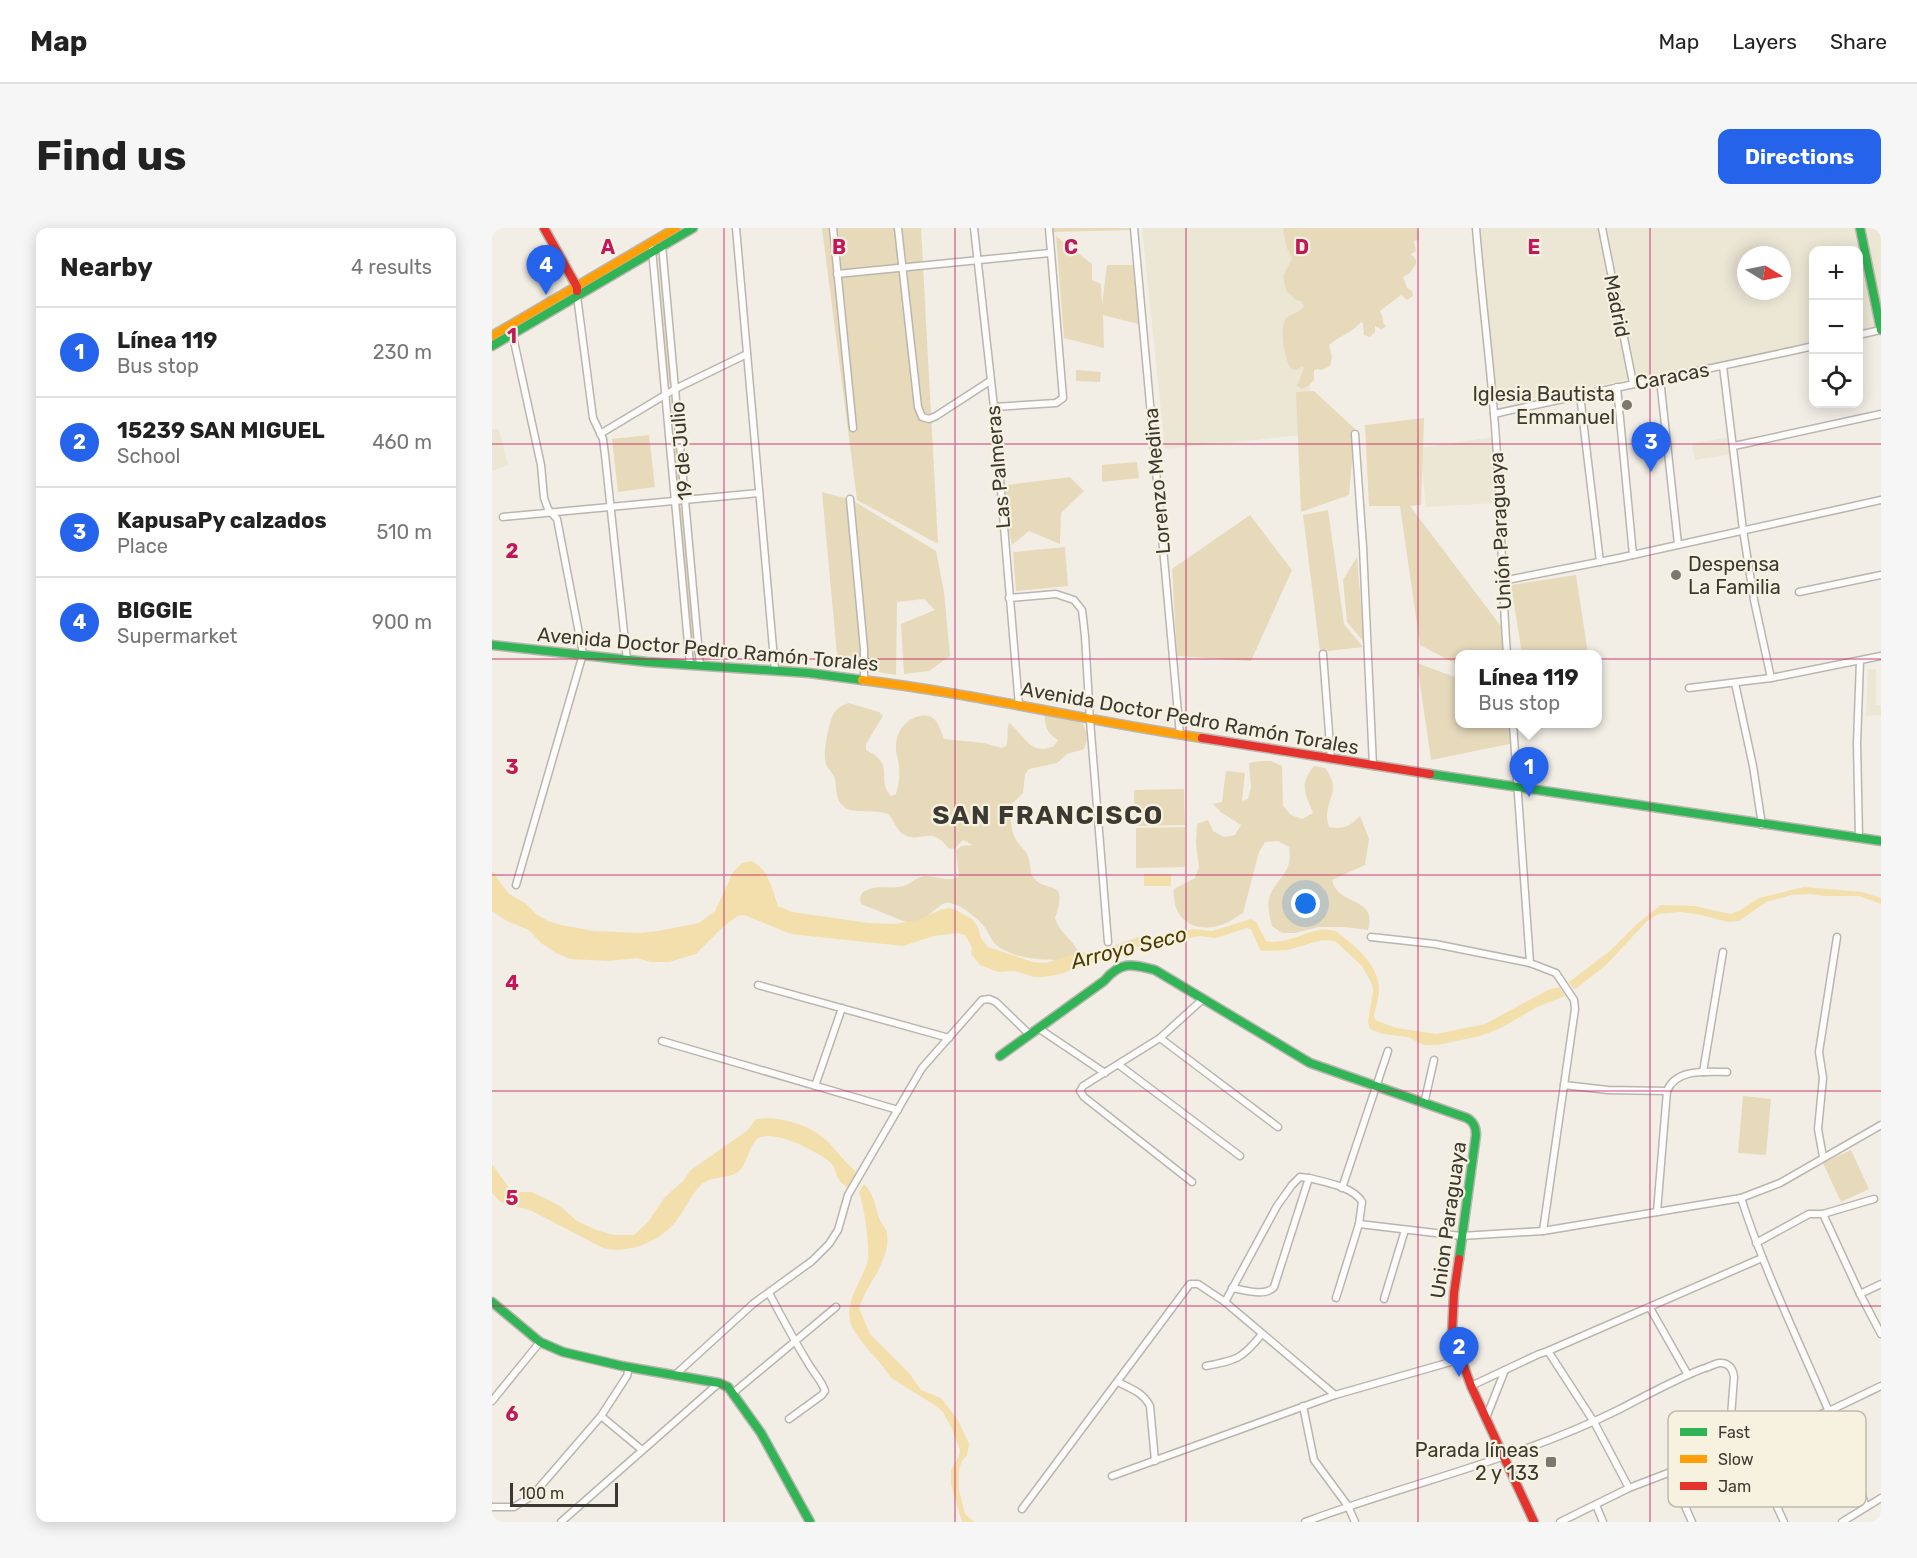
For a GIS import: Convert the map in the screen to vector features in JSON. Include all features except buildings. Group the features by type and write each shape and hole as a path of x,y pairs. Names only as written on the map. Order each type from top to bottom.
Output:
{"street":[{"path":"544,228 577,291 593,418 603,439 627,660"},
{"path":"662,242 676,228"},
{"path":"492,330 493,341 652,247 693,228"},
{"path":"736,228 775,671"},
{"path":"833,228 853,428"},
{"path":"897,228 918,407 922,417 929,419 936,416 990,381"},
{"name":"Las Palmeras","path":"974,228 994,407 1019,706"},
{"path":"994,407 1056,403 1063,398 1049,228"},
{"name":"Lorenzo Medina","path":"1134,228 1180,735"},
{"name":"Unión Paraguaya","path":"1476,228 1494,414 1508,650"},
{"name":"Madrid","path":"1602,228 1633,383"},
{"path":"1860,228 1879,307 1881,330 1863,334"},
{"name":"19 de Julio","path":"662,242 700,666"},
{"name":"19 de Julio","path":"652,247 690,665"},
{"path":"837,274 1050,253"},
{"path":"511,330 542,465 544,498 550,512 557,519 584,654 516,885"},
{"name":"Caracas","path":"1494,414 1809,347"},
{"path":"600,434 665,395 747,354"},
{"path":"1723,366 1743,530 1754,600 1772,678"},
{"path":"1660,379 1678,544"},
{"path":"1617,387 1633,555"},
{"path":"1580,395 1600,562"},
{"path":"1734,446 1881,414"},
{"path":"1355,434 1363,547 1373,766"},
{"path":"503,517 759,493"},
{"path":"850,499 864,649 864,680"},
{"path":"1502,581 1633,555 1881,500"},
{"path":"1799,592 1881,576"},
{"path":"1009,598 1056,594 1074,600 1082,610 1108,942"},
{"name":"Avenida Doctor Pedro Ramón Torales","path":"492,645 627,660 810,673 927,688 1090,720 1373,766 1881,841"},
{"path":"1323,654 1331,759"},
{"path":"1689,688 1772,678 1881,656"},
{"path":"1859,838 1857,743 1860,661"},
{"path":"1735,683 1753,766 1762,825"},
{"path":"1513,728 1530,963"},
{"path":"1371,937 1435,944 1530,963 1556,973 1574,1000 1575,1009 1543,1231"},
{"path":"1822,1157 1818,1129 1823,1078 1819,1052 1837,937"},
{"path":"1703,1072 1723,952"},
{"path":"1000,1056 1104,981 1113,970 1123,965 1155,969 1310,1063 1424,1104 1434,1060"},
{"path":"758,985 949,1038"},
{"path":"675,1375 743,1313 812,1261 829,1244 838,1230 848,1195 922,1068 982,1000 989,999 996,1002 1029,1034"},
{"path":"1192,1182 1084,1097 1080,1091 1083,1086 1160,1038 1203,999"},
{"path":"815,1086 843,1008"},
{"path":"1038,1028 1105,1073"},
{"path":"1160,1038 1278,1127"},
{"path":"662,1041 898,1110"},
{"path":"1342,1188 1388,1051"},
{"path":"1119,1065 1240,1156"},
{"path":"1657,1212 1667,1091 1670,1084 1677,1077 1703,1072 1727,1072"},
{"path":"1564,1085 1608,1090 1667,1091"},
{"name":"Union Paraguaya","path":"1424,1104 1467,1118 1476,1128 1454,1293 1452,1333 1472,1386 1534,1522"},
{"path":"1359,1224 1461,1236 1543,1231 1741,1198 1780,1182 1881,1125"},
{"path":"1225,1302 1277,1206 1300,1178 1309,1178 1342,1188 1356,1195 1362,1202 1359,1224 1336,1298"},
{"path":"1232,1288 1265,1292 1274,1287 1309,1178"},
{"path":"1741,1198 1762,1258 1829,1411 1881,1386"},
{"path":"1756,1243 1809,1214 1823,1214 1874,1199"},
{"path":"1823,1214 1881,1334"},
{"path":"1384,1299 1406,1230"},
{"path":"1472,1386 1539,1354 1762,1258"},
{"path":"1022,1509 1190,1284 1198,1284 1225,1302 1335,1395"},
{"path":"1860,1294 1881,1284"},
{"path":"769,1293 795,1343 815,1376 824,1386 825,1391 789,1419"},
{"path":"492,1302 540,1342 563,1352 629,1367 719,1383 728,1387 760,1433 810,1522"},
{"path":"733,1393 836,1307"},
{"path":"1650,1308 1688,1375"},
{"path":"1206,1366 1235,1360 1248,1352 1262,1334"},
{"path":"492,1401 540,1342"},
{"path":"1548,1351 1594,1422 1629,1488"},
{"path":"1112,1476 1335,1395 1461,1359"},
{"path":"1305,1522 1505,1456 1594,1422 1688,1375 1720,1363 1733,1369 1731,1411"},
{"path":"492,1507 514,1507 526,1502 601,1416 627,1376 629,1367"},
{"path":"1486,1418 1505,1370"},
{"path":"1118,1382 1141,1393 1150,1406 1155,1461"},
{"path":"561,1522 719,1383"},
{"path":"1303,1406 1314,1460 1348,1506 1355,1522"},
{"path":"601,1416 642,1450"},
{"path":"1560,1522 1629,1488 1668,1473"},
{"path":"1842,1522 1881,1498"},
{"path":"1596,1505 1603,1522"},
{"path":"1685,1507 1692,1522"},
{"path":"1777,1507 1784,1522"}],"shaded area":[{"path":"822,228 921,228 938,544 857,500"},
{"path":"1053,228 1131,228 1131,230 1053,232"},
{"path":"1142,228 1299,228 1313,434 1165,449"},
{"path":"1283,228 1417,228 1419,234 1419,240 1414,241 1416,251 1411,254 1416,264 1410,273 1403,277 1413,296 1407,300 1401,295 1380,311 1386,327 1381,329 1375,326 1375,332 1370,337 1364,335 1361,322 1329,345 1332,357 1330,366 1322,370 1316,369 1314,380 1302,389 1297,386 1304,368 1302,366 1297,370 1291,369 1284,345 1285,320 1304,306 1301,301 1295,300 1287,292 1285,285 1284,274 1292,258 1286,246"},
{"path":"1476,228 1881,228 1881,330 1863,334 1863,246 1809,246 1809,344 1489,407"},
{"path":"1056,236 1092,264 1092,280 1101,284 1102,305 1107,265 1135,265 1138,324 1103,315 1104,348 1064,338"},
{"path":"658,257 660,258 670,384 668,383"},
{"path":"1076,370 1101,372 1100,382 1076,381"},
{"path":"1314,391 1355,429 1349,495 1301,512 1296,392"},
{"path":"671,398 673,399 680,493 678,492"},
{"path":"1424,418 1421,505 1410,506 1506,633 1507,650 1455,650 1455,663 1420,645 1400,506 1369,506 1365,425"},
{"path":"492,429 499,429 508,465 492,471"},
{"path":"649,435 655,487 618,492 612,439"},
{"path":"1493,437 1496,503 1426,507 1420,448"},
{"path":"1730,437 1732,454 1695,460 1692,444"},
{"path":"1137,462 1139,478 1102,482 1102,465"},
{"path":"1070,477 1084,491 1061,513 1060,544 1029,531 1012,545 999,486"},
{"path":"822,492 852,500 936,551 944,592 950,656 929,671 904,674 901,624 935,610 924,599 897,602 896,675 838,665"},
{"path":"681,505 695,658 693,657 679,507"},
{"path":"1328,510 1344,624 1363,647 1320,652 1303,515"},
{"path":"1250,515 1292,570 1251,661 1177,656 1172,569"},
{"path":"1065,547 1068,586 1016,591 1013,552"},
{"path":"1357,557 1364,642 1347,622 1343,580"},
{"path":"1576,575 1587,650 1521,650 1511,585"},
{"path":"1417,663 1455,677 1455,728 1512,728 1514,743 1431,760"},
{"path":"1868,669 1876,669 1876,705 1881,705 1881,715 1866,716"},
{"path":"849,703 879,712 883,716 866,744 866,750 881,761 885,783 891,796 896,794 899,780 896,741 902,727 910,720 920,716 934,719 944,739 984,743 1001,748 1006,746 1009,723 1028,743 1039,749 1054,746 1058,740 1047,729 1045,715 1061,713 1083,724 1088,736 1084,749 1067,754 1057,763 1029,769 1025,774 1023,793 1010,806 1011,825 1015,839 1027,854 1033,877 1038,882 1058,891 1059,905 1055,918 1061,930 1077,948 1080,959 1042,960 1013,954 996,945 982,924 970,914 950,903 939,907 916,926 861,904 862,893 872,888 904,886 923,876 947,879 959,876 956,851 961,846 973,845 963,840 954,849 948,848 936,837 909,837 901,832 888,814 851,810 840,803 834,778 826,764 825,746 834,713 841,706"},
{"path":"1271,761 1282,766 1283,806 1291,815 1302,819 1313,813 1305,784 1314,766 1325,768 1333,785 1327,810 1329,827 1346,826 1360,816 1369,839 1365,865 1332,880 1341,894 1359,904 1368,913 1370,920 1368,930 1319,927 1295,933 1282,933 1272,926 1269,898 1287,869 1290,856 1289,847 1278,841 1265,842 1259,852 1243,913 1227,923 1211,927 1193,925 1180,916 1174,899 1174,889 1195,878 1199,867 1196,844 1197,824 1208,820 1213,831 1224,837 1235,835 1241,825 1222,813 1213,804 1222,802 1226,771 1245,773 1242,801 1248,799 1251,787 1249,763"},
{"path":"1184,789 1185,825 1135,826 1134,790"},
{"path":"1185,827 1185,867 1136,868 1136,828"},
{"path":"752,861 766,875 778,906 792,912 868,923 894,924 918,920 949,908 972,919 988,947 1033,962 1046,963 1071,955 1104,949 1105,957 1061,974 1034,977 1015,971 998,972 980,965 971,954 972,947 965,935 958,933 934,936 903,946 791,934 744,915 738,916 725,925 696,954 669,962 651,962 637,958 609,961 570,959 541,943 529,930 507,921 492,911 492,871 509,894 548,921 594,931 640,933 658,931 699,923 715,911 733,872 742,863"},
{"path":"1144,874 1171,874 1171,886 1144,886"},
{"path":"1804,887 1862,892 1881,898 1881,904 1859,896 1809,894 1791,895 1766,902 1739,921 1728,922 1680,912 1658,914 1647,921 1607,964 1577,988 1574,989 1569,982 1610,951 1638,923 1661,905 1694,906 1730,914 1759,898"},
{"path":"1251,919 1256,922 1266,941 1272,942 1284,941 1320,930 1337,932 1364,956 1375,971 1379,988 1375,1020 1396,1028 1436,1034 1485,1024 1548,990 1559,987 1565,996 1537,1007 1501,1028 1480,1036 1438,1045 1424,1045 1408,1037 1383,1034 1370,1029 1368,1022 1372,984 1362,966 1335,941 1322,940 1288,950 1264,951 1260,950 1251,929 1247,928 1216,938 1199,936 1121,949 1114,953 1113,946 1138,937 1150,938 1194,929 1212,931"},
{"path":"1743,1096 1771,1099 1766,1155 1738,1153"},
{"path":"769,1118 804,1126 826,1140 858,1173 849,1189 839,1180 831,1163 816,1153 783,1138 763,1137 753,1144 738,1172 709,1180 700,1186 665,1233 646,1244 613,1250 603,1248 532,1211 501,1202 492,1193 492,1164 509,1188 519,1192 531,1192 547,1199 561,1207 577,1221 596,1230 614,1235 634,1235 648,1222 665,1197 683,1181 691,1170 748,1130 756,1119"},
{"path":"1851,1150 1869,1189 1841,1202 1823,1163"},
{"path":"864,1184 872,1196 886,1232 887,1244 882,1263 859,1308 870,1334 909,1373 921,1390 941,1398 958,1420 969,1444 967,1455 959,1469 959,1490 965,1514 974,1522 962,1522 951,1485 951,1470 960,1450 943,1412 890,1377 862,1343 850,1321 852,1298 868,1260 866,1226 859,1192"}],"waterway":[{"name":"Arroyo Seco","path":"1103,953 1115,949"}],"traffic: fast":[{"path":"492,346 693,228"},
{"path":"1860,228 1881,330"},
{"path":"492,645 647,662 809,673 862,680"},
{"path":"1430,774 1881,841"},
{"path":"1000,1056 1121,967 1139,966 1155,970 1310,1063 1471,1121 1476,1135 1459,1259"},
{"path":"492,1302 540,1342 563,1352 622,1366 719,1383 728,1387 761,1433 810,1522"}],"traffic: slow":[{"path":"492,336 676,228"},
{"path":"862,680 1202,738"}],"traffic: jam":[{"path":"544,228 577,287 577,291"},
{"path":"1202,738 1430,774"},
{"path":"1459,1259 1452,1333 1471,1386 1534,1522"}],"place":[{"name":"BIGGIE","path":"546,295"},
{"name":"Iglesia Bautista Emmanuel","path":"1627,405"},
{"name":"KapusaPy calzados","path":"1651,472"},
{"name":"Despensa La Familia","path":"1676,575"},
{"name":"Línea 119","path":"1529,797"},
{"name":"15239 SAN MIGUEL","path":"1459,1377"},
{"name":"Parada líneas 2 y 133","path":"1551,1462"}],"district":[{"name":"SAN FRANCISCO","path":"1048,815"}]}
